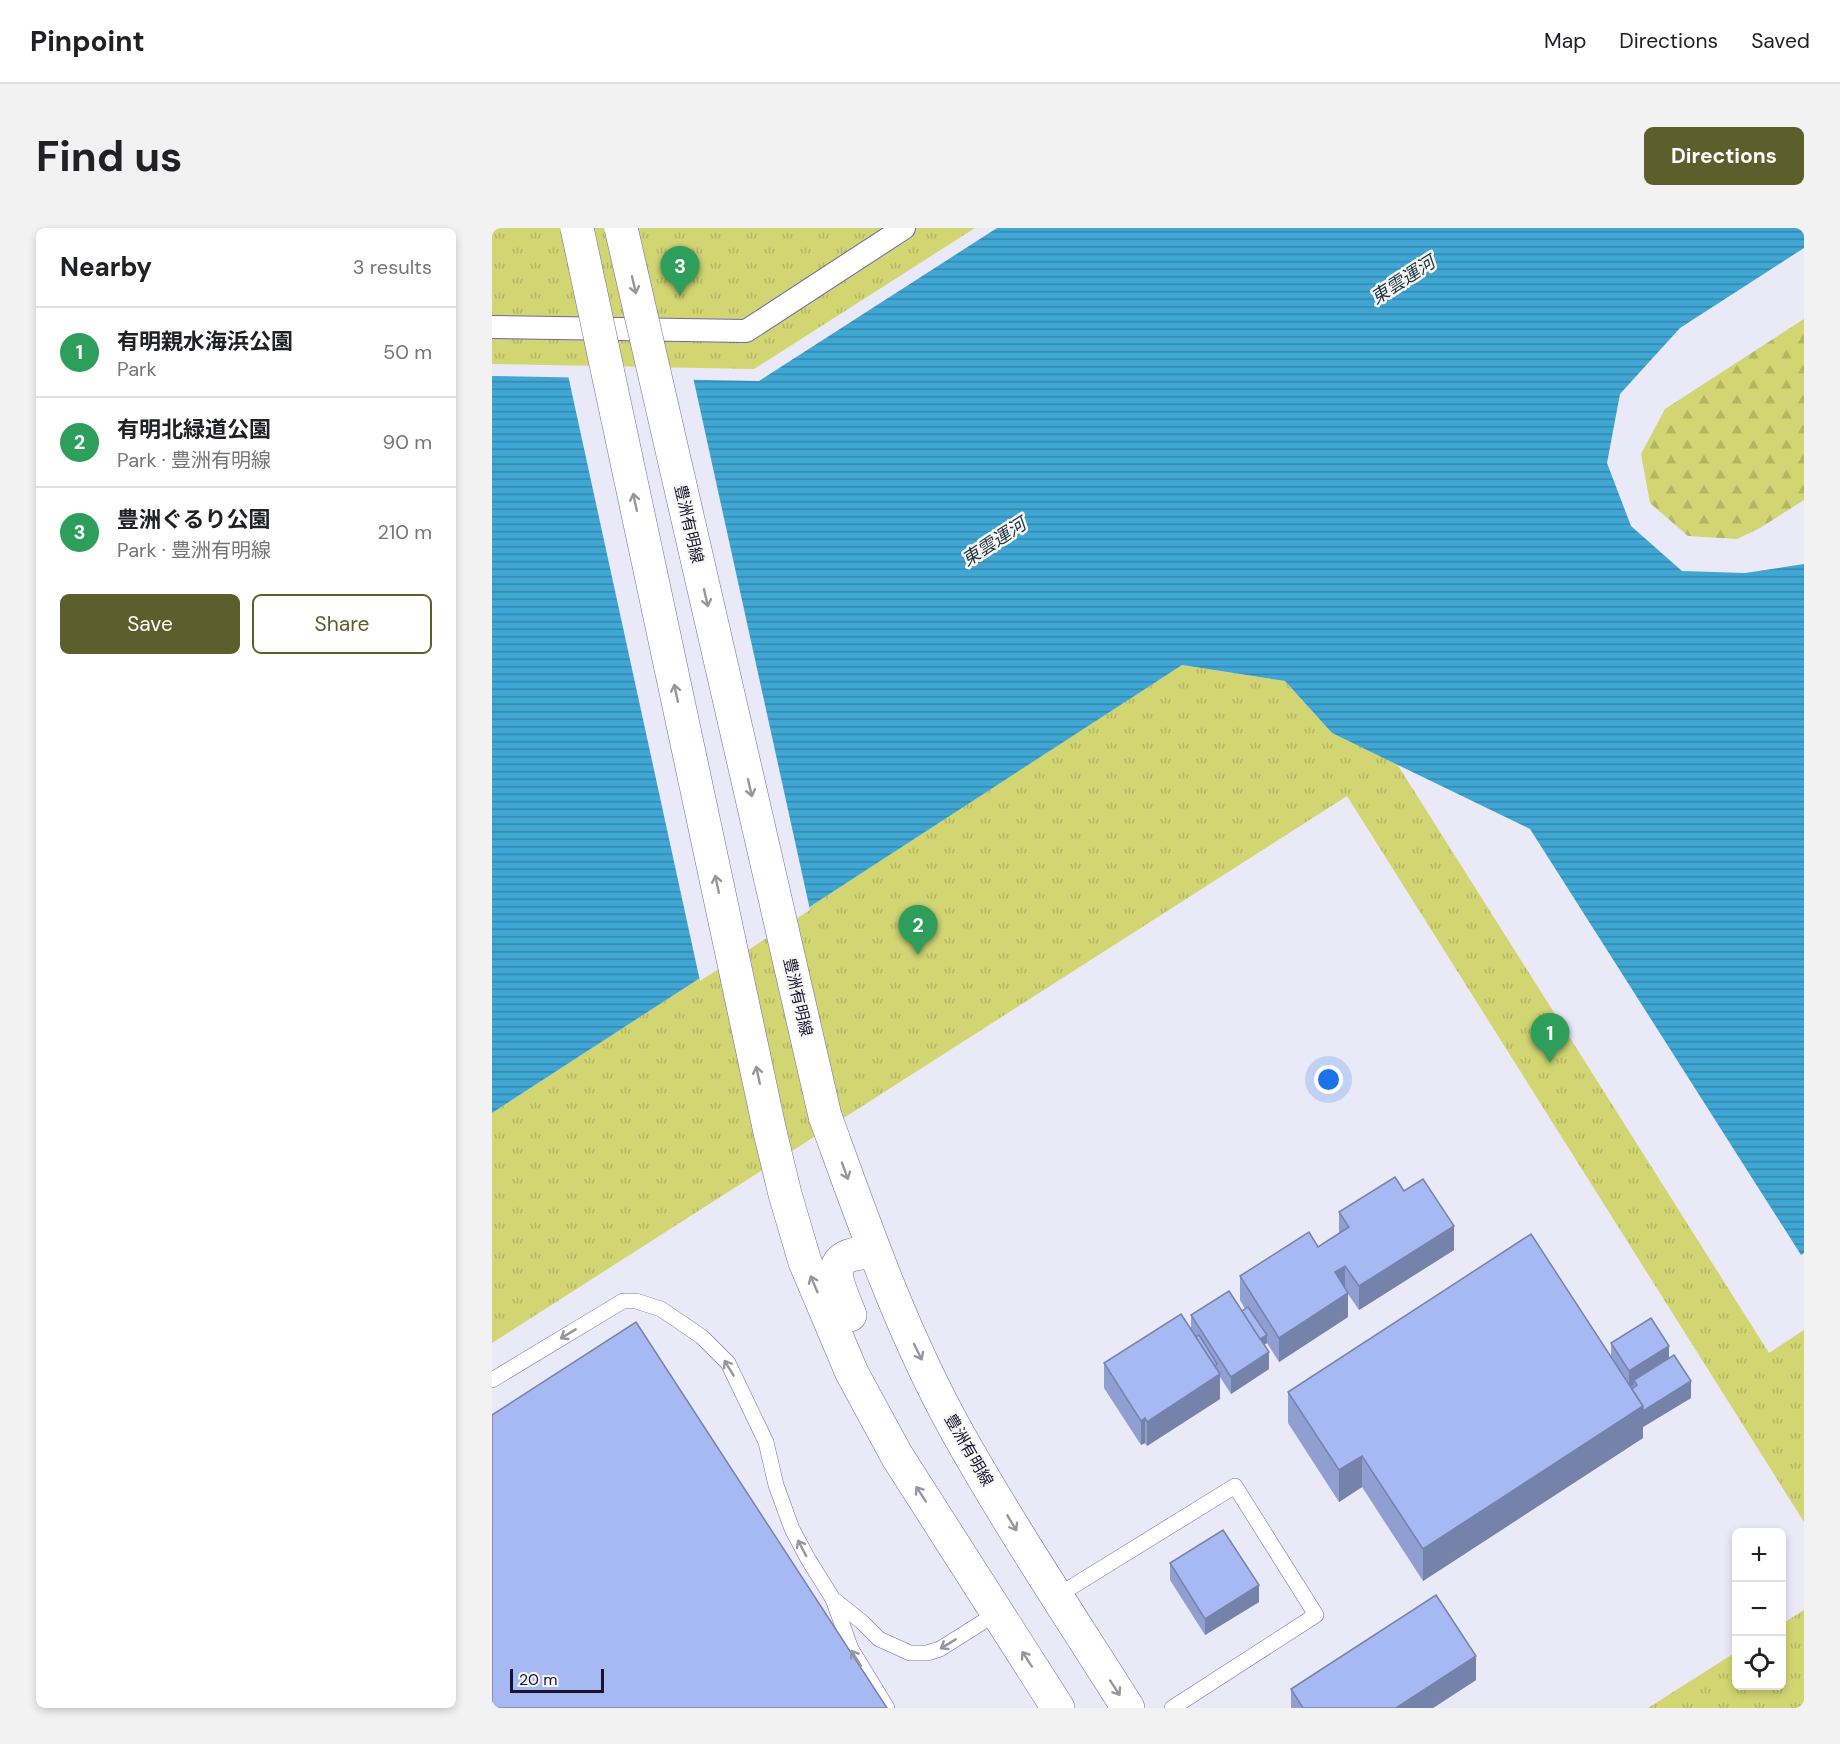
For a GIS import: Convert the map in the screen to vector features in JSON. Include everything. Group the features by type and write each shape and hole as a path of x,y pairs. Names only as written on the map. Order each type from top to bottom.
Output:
{"main road":[{"path":"577,228 770,1132 805,1262 852,1373 897,1456 1058,1708"},
{"name":"豊洲有明線","path":"621,228 825,1116 874,1252 912,1341 956,1429 1056,1596 1128,1708"},
{"path":"852,1373 856,1331 835,1272 842,1259 858,1252 874,1252"}],"street":[{"path":"492,327 746,331 904,228"}],"lane":[{"path":"492,1380 622,1301 636,1301 661,1309 702,1337 728,1363 766,1442 776,1485 792,1529 833,1599 851,1649 887,1708"},
{"path":"1056,1596 1235,1486 1316,1616 1172,1708"},
{"path":"833,1599 879,1639 910,1653 927,1653 940,1649 997,1613"}],"green space":[{"path":"492,228 975,228 754,369 492,364"},
{"path":"1804,319 1804,500 1760,528 1737,539 1688,536 1650,503 1641,454 1665,409"},
{"path":"1181,665 1285,681 1332,733 1397,764 1769,1353 1804,1330 1804,1522 1347,796 492,1343 492,1113"},
{"path":"1804,1610 1804,1708 1648,1708 1732,1655 1732,1690 1786,1690 1786,1621"}],"water":[{"name":"東雲運河","path":"997,228 1804,228 1804,248 1680,328 1620,394 1607,463 1631,526 1682,571 1745,573 1804,564 1804,1253 1801,1255 1530,829 1332,733 1285,681 1182,665 492,1113 492,376 759,381"}],"pier":[{"path":"568,375 693,377 810,910 700,981"}],"building":[{"path":"1395,1177 1404,1191 1423,1179 1454,1226 1359,1286 1345,1266 1335,1272 1348,1293 1279,1338 1240,1276 1309,1232 1318,1247 1349,1227 1339,1212"},
{"path":"1531,1234 1643,1406 1423,1549 1362,1456 1339,1470 1288,1392"},
{"path":"1229,1291 1269,1352 1231,1377 1191,1315"},
{"path":"1248,1307 1267,1335 1260,1339 1242,1311"},
{"path":"1181,1314 1220,1374 1147,1422 1145,1418 1141,1421 1104,1363"},
{"path":"1651,1318 1669,1346 1629,1371 1611,1343"},
{"path":"636,1322 887,1708 492,1708 492,1415"},
{"path":"1199,1335 1217,1364 1215,1366 1196,1337"},
{"path":"1674,1355 1691,1381 1643,1411 1643,1406 1632,1389 1637,1385 1634,1380"},
{"path":"1223,1530 1259,1585 1205,1619 1170,1563"},
{"path":"1436,1595 1476,1656 1396,1708 1303,1708 1291,1689"}],"place":[{"name":"豊洲ぐるり公園","path":"680,296"},
{"name":"有明北緑道公園","path":"918,955"},
{"name":"有明親水海浜公園","path":"1550,1063"}]}
